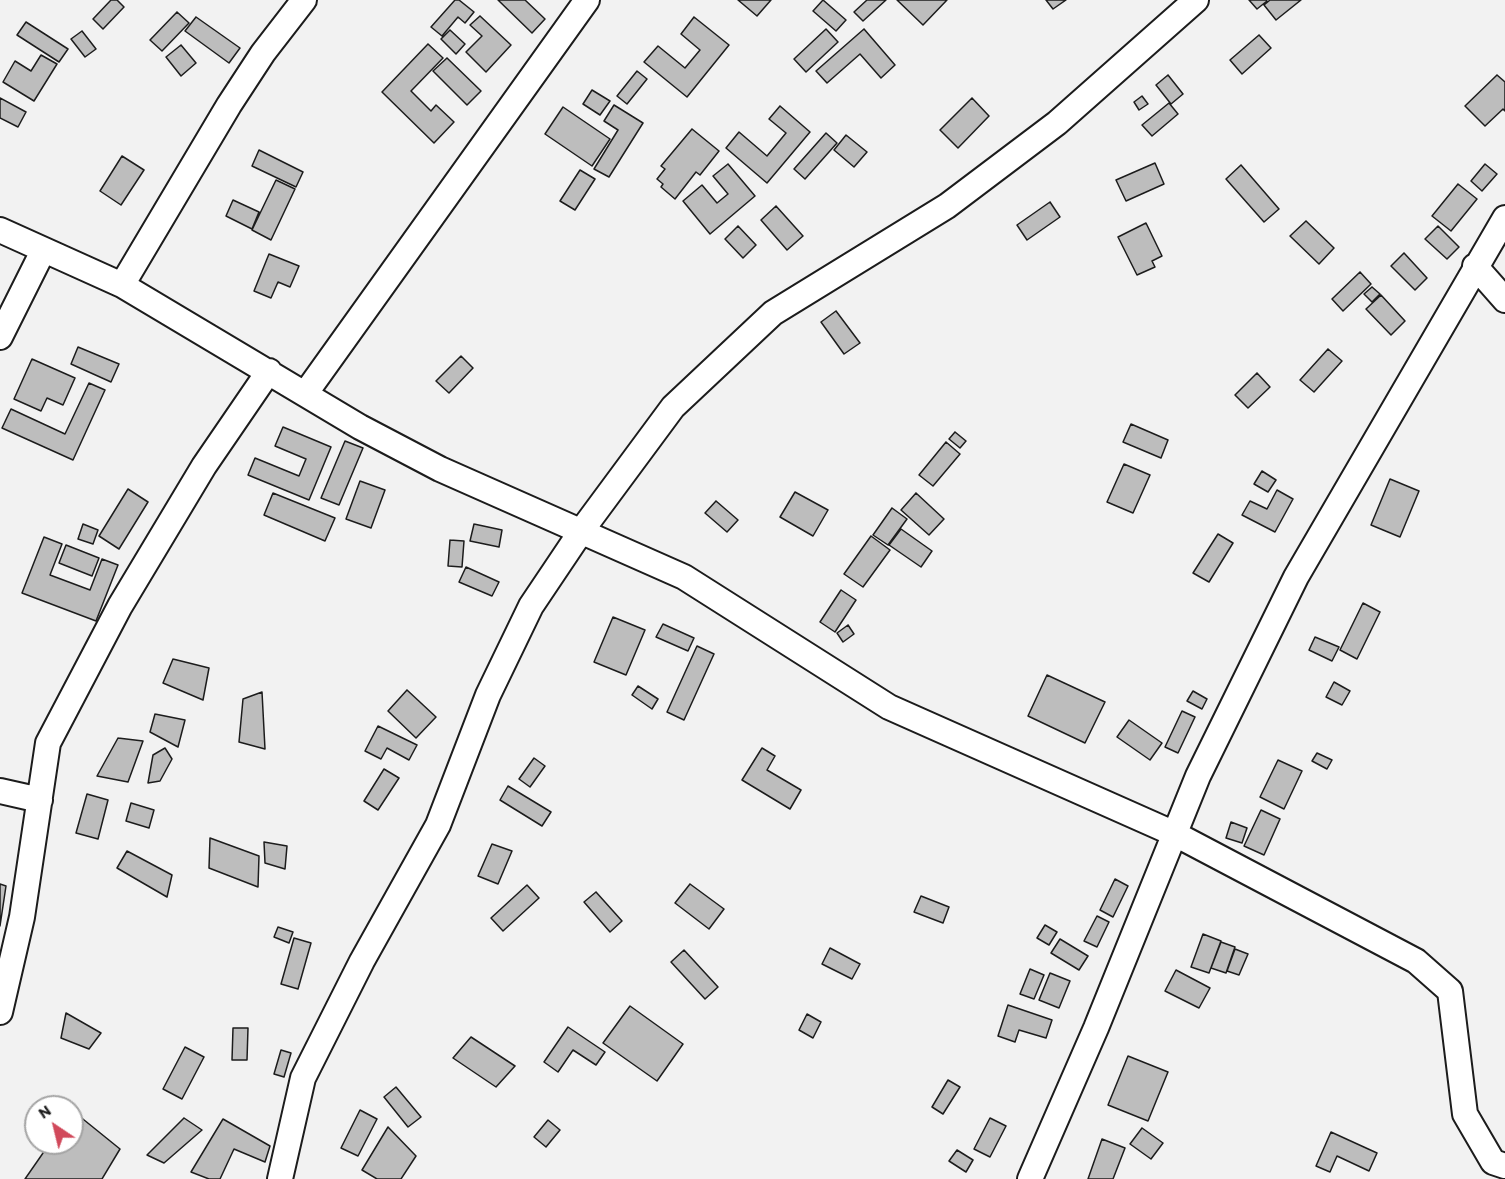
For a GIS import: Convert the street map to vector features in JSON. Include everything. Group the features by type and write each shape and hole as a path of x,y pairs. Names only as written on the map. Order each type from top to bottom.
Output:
{"street":[{"path":"122,285 229,105 263,53 304,0"},
{"path":"305,394 587,0"},
{"path":"280,1179 303,1078 362,961 438,825 488,695 531,606 582,530 674,407 773,313 947,206 1057,123 1196,0"},
{"path":"1030,1179 1198,776 1296,577 1474,266 1505,218"},
{"path":"0,230 122,285 360,427 440,469 684,577 889,707 1175,834 1416,961 1450,991 1465,1114 1493,1162 1505,1166"},
{"path":"0,337 43,251"},
{"path":"1474,266 1505,300"},
{"path":"0,1012 22,917 48,743 120,606 204,466 269,371"},
{"path":"0,791 40,800"}],"building":[{"path":"111,0 117,0 124,7 103,29 93,19"},
{"path":"455,0 459,0 474,12 465,23 458,17 442,36 431,27"},
{"path":"498,0 525,0 545,19 532,33"},
{"path":"738,0 771,0 757,16"},
{"path":"823,0 846,20 836,31 813,11"},
{"path":"867,0 886,0 863,21 854,12"},
{"path":"897,0 947,0 923,25"},
{"path":"1046,0 1066,0 1053,9"},
{"path":"1249,0 1266,0 1267,1 1257,9"},
{"path":"1270,0 1301,0 1276,20 1264,5"},
{"path":"177,12 189,23 162,51 150,40"},
{"path":"480,16 511,45 486,72 466,52 482,36 470,25"},
{"path":"196,17 240,48 229,63 185,31"},
{"path":"694,17 729,45 687,97 644,62 658,46 685,68 700,50 681,34"},
{"path":"26,22 68,49 59,62 17,35"},
{"path":"826,29 838,42 806,72 794,59"},
{"path":"864,29 895,65 881,78 860,54 827,83 816,71"},
{"path":"450,30 465,44 456,54 441,39"},
{"path":"82,31 96,49 85,57 71,39"},
{"path":"1259,35 1271,48 1242,74 1230,60"},
{"path":"428,44 443,58 411,91 431,111 436,105 454,122 434,143 382,92"},
{"path":"181,45 196,63 181,76 166,57"},
{"path":"41,55 57,64 34,101 3,82 15,61 31,71"},
{"path":"447,58 481,91 467,105 433,71"},
{"path":"637,71 647,79 627,104 617,96"},
{"path":"1168,75 1183,94 1171,104 1156,85"},
{"path":"1497,75 1505,82 1505,111 1503,109 1485,126 1465,106"},
{"path":"592,90 610,101 600,115 583,104"},
{"path":"1142,96 1148,104 1139,110 1134,102"},
{"path":"0,98 26,112 18,127 0,118"},
{"path":"972,98 989,116 958,148 940,130"},
{"path":"1169,103 1178,114 1152,136 1142,125"},
{"path":"614,105 643,123 609,177 594,169 618,130 604,121"},
{"path":"780,106 810,132 767,183 726,148 739,132 767,156 786,133 769,119"},
{"path":"563,107 610,139 592,166 545,134"},
{"path":"692,129 719,151 700,175 696,172 675,199 661,187 663,184 657,179 665,169 661,166"},
{"path":"826,133 837,143 805,179 794,169"},
{"path":"846,135 867,152 854,167 834,150"},
{"path":"259,150 303,172 296,187 252,166"},
{"path":"122,156 144,170 121,205 100,191"},
{"path":"1155,163 1164,184 1126,201 1116,180"},
{"path":"728,164 755,196 710,234 683,201 702,185 717,203 728,194 713,176"},
{"path":"1485,164 1497,174 1482,191 1471,181"},
{"path":"1241,165 1279,209 1264,222 1226,179"},
{"path":"580,170 595,179 575,210 560,201"},
{"path":"276,180 295,189 271,240 252,230"},
{"path":"1458,184 1477,199 1451,231 1432,216"},
{"path":"233,200 259,212 252,229 226,216"},
{"path":"1050,202 1060,217 1027,240 1017,225"},
{"path":"776,206 803,236 787,250 761,220"},
{"path":"1306,221 1334,248 1319,264 1290,236"},
{"path":"1146,223 1162,256 1152,261 1155,267 1137,275 1118,237"},
{"path":"738,226 756,245 743,258 725,239"},
{"path":"1438,226 1459,247 1447,259 1425,239"},
{"path":"1404,253 1427,278 1415,290 1391,266"},
{"path":"269,254 299,266 290,287 278,282 271,298 254,291"},
{"path":"1360,272 1371,284 1343,311 1332,299"},
{"path":"1372,287 1380,294 1372,302 1364,294"},
{"path":"1381,295 1405,321 1391,335 1366,309"},
{"path":"836,311 860,343 844,354 821,322"},
{"path":"78,347 119,364 111,382 71,364"},
{"path":"1328,349 1342,361 1314,392 1300,380"},
{"path":"461,356 473,368 449,393 436,381"},
{"path":"32,359 75,378 63,405 47,398 41,411 14,399"},
{"path":"1257,373 1270,387 1248,408 1235,395"},
{"path":"89,383 105,390 73,460 2,428 11,409 65,434"},
{"path":"1131,424 1168,440 1161,458 1123,442"},
{"path":"283,427 331,447 309,500 248,475 255,458 299,476 306,459 275,446"},
{"path":"955,432 966,441 960,448 949,439"},
{"path":"345,441 363,448 339,505 321,498"},
{"path":"946,442 960,454 933,486 919,475"},
{"path":"1124,464 1150,475 1133,513 1107,502"},
{"path":"1262,471 1276,480 1268,492 1254,484"},
{"path":"1390,479 1419,491 1400,537 1371,525"},
{"path":"360,481 385,490 371,528 346,519"},
{"path":"128,489 148,502 119,549 99,536"},
{"path":"1277,490 1293,499 1275,532 1242,515 1250,501 1267,509"},
{"path":"795,492 828,510 813,536 780,517"},
{"path":"273,493 335,518 325,541 264,515"},
{"path":"916,493 944,519 929,535 901,510"},
{"path":"716,501 738,520 727,532 705,513"},
{"path":"892,508 907,519 888,545 873,535"},
{"path":"83,524 98,530 93,544 78,539"},
{"path":"474,524 502,530 499,547 470,541"},
{"path":"901,529 932,551 921,567 889,545"},
{"path":"1218,534 1233,543 1209,582 1193,573"},
{"path":"871,536 890,550 863,587 844,574"},
{"path":"44,537 62,544 50,575 90,590 102,559 118,565 96,621 22,593"},
{"path":"450,540 464,541 462,567 448,566"},
{"path":"66,545 99,558 92,576 59,563"},
{"path":"466,567 499,582 492,596 459,582"},
{"path":"841,590 856,600 835,632 820,622"},
{"path":"1363,603 1380,612 1357,659 1340,650"},
{"path":"613,617 645,630 626,675 594,662"},
{"path":"663,624 694,638 688,651 656,637"},
{"path":"848,625 854,634 843,642 837,633"},
{"path":"1315,637 1339,647 1332,661 1309,650"},
{"path":"697,646 714,654 684,720 667,712"},
{"path":"173,659 209,668 203,700 163,683"},
{"path":"1047,675 1105,702 1085,743 1028,716"},
{"path":"1334,682 1350,691 1342,705 1326,697"},
{"path":"638,686 658,699 652,709 632,695"},
{"path":"407,690 436,717 416,738 388,711"},
{"path":"1193,691 1207,699 1202,709 1187,701"},
{"path":"262,692 265,749 239,742 243,699"},
{"path":"1182,711 1195,717 1178,753 1165,747"},
{"path":"155,714 185,720 178,747 150,732"},
{"path":"1129,720 1162,743 1150,760 1117,737"},
{"path":"378,726 417,745 409,760 387,748 381,759 365,751"},
{"path":"118,738 143,741 128,782 97,776"},
{"path":"165,748 172,759 160,781 148,783 153,755"},
{"path":"762,748 775,756 767,770 801,790 790,809 742,780"},
{"path":"1317,753 1332,760 1327,769 1312,761"},
{"path":"534,758 545,766 530,787 519,779"},
{"path":"1278,760 1302,771 1284,809 1260,797"},
{"path":"384,769 399,778 378,810 364,801"},
{"path":"508,786 551,812 542,826 500,800"},
{"path":"87,794 108,800 98,839 76,833"},
{"path":"131,803 154,810 149,828 126,821"},
{"path":"1261,810 1280,819 1264,855 1244,846"},
{"path":"1231,822 1247,828 1242,843 1226,838"},
{"path":"210,838 259,856 258,887 209,868"},
{"path":"264,842 287,846 285,869 265,863"},
{"path":"492,844 512,851 498,884 478,876"},
{"path":"127,851 172,875 167,897 117,868"},
{"path":"1115,879 1128,886 1113,917 1100,910"},
{"path":"0,884 6,886 0,926"},
{"path":"690,884 724,909 709,929 675,903"},
{"path":"527,885 539,898 503,931 491,918"},
{"path":"596,892 622,921 610,932 584,902"},
{"path":"921,896 949,907 943,923 914,912"},
{"path":"1097,916 1109,922 1097,947 1084,941"},
{"path":"1045,925 1057,932 1049,945 1037,938"},
{"path":"278,927 293,932 289,943 274,937"},
{"path":"1203,934 1221,941 1209,973 1191,967"},
{"path":"294,938 311,943 298,989 281,984"},
{"path":"1060,939 1088,956 1079,970 1051,953"},
{"path":"1221,942 1235,947 1226,973 1211,968"},
{"path":"830,948 860,964 852,979 822,964"},
{"path":"1235,949 1248,954 1239,975 1227,971"},
{"path":"684,950 718,987 705,999 671,962"},
{"path":"1030,969 1044,975 1034,999 1020,994"},
{"path":"1176,970 1210,988 1199,1008 1165,991"},
{"path":"1050,973 1070,981 1059,1008 1039,1000"},
{"path":"1008,1005 1052,1020 1046,1038 1019,1030 1015,1042 998,1036"},
{"path":"630,1006 683,1044 657,1081 603,1043"},
{"path":"66,1013 101,1033 89,1049 61,1038"},
{"path":"807,1014 821,1022 813,1038 799,1030"},
{"path":"568,1027 605,1052 596,1065 573,1050 558,1072 544,1062"},
{"path":"233,1028 248,1028 247,1060 232,1060"},
{"path":"471,1037 515,1066 496,1087 453,1058"},
{"path":"185,1047 204,1057 182,1099 163,1089"},
{"path":"281,1050 291,1053 284,1077 274,1074"},
{"path":"1128,1056 1168,1072 1148,1121 1108,1105"},
{"path":"948,1080 960,1087 943,1114 932,1107"},
{"path":"396,1087 421,1117 408,1127 384,1097"},
{"path":"360,1110 377,1119 358,1156 341,1148"},
{"path":"184,1118 202,1130 164,1163 147,1155"},
{"path":"990,1118 1006,1126 990,1157 974,1149"},
{"path":"223,1119 270,1146 265,1162 234,1149 220,1179 209,1179 191,1172"},
{"path":"84,1120 120,1149 102,1179 25,1179 42,1155 84,1155"},
{"path":"548,1120 560,1130 546,1147 534,1137"},
{"path":"388,1127 416,1156 401,1179 377,1179 362,1170"},
{"path":"1142,1128 1163,1143 1151,1159 1130,1144"},
{"path":"1331,1132 1377,1153 1369,1171 1337,1156 1330,1172 1316,1166"},
{"path":"1102,1139 1125,1148 1113,1179 1088,1179"},
{"path":"957,1150 973,1160 966,1172 949,1161"}]}
